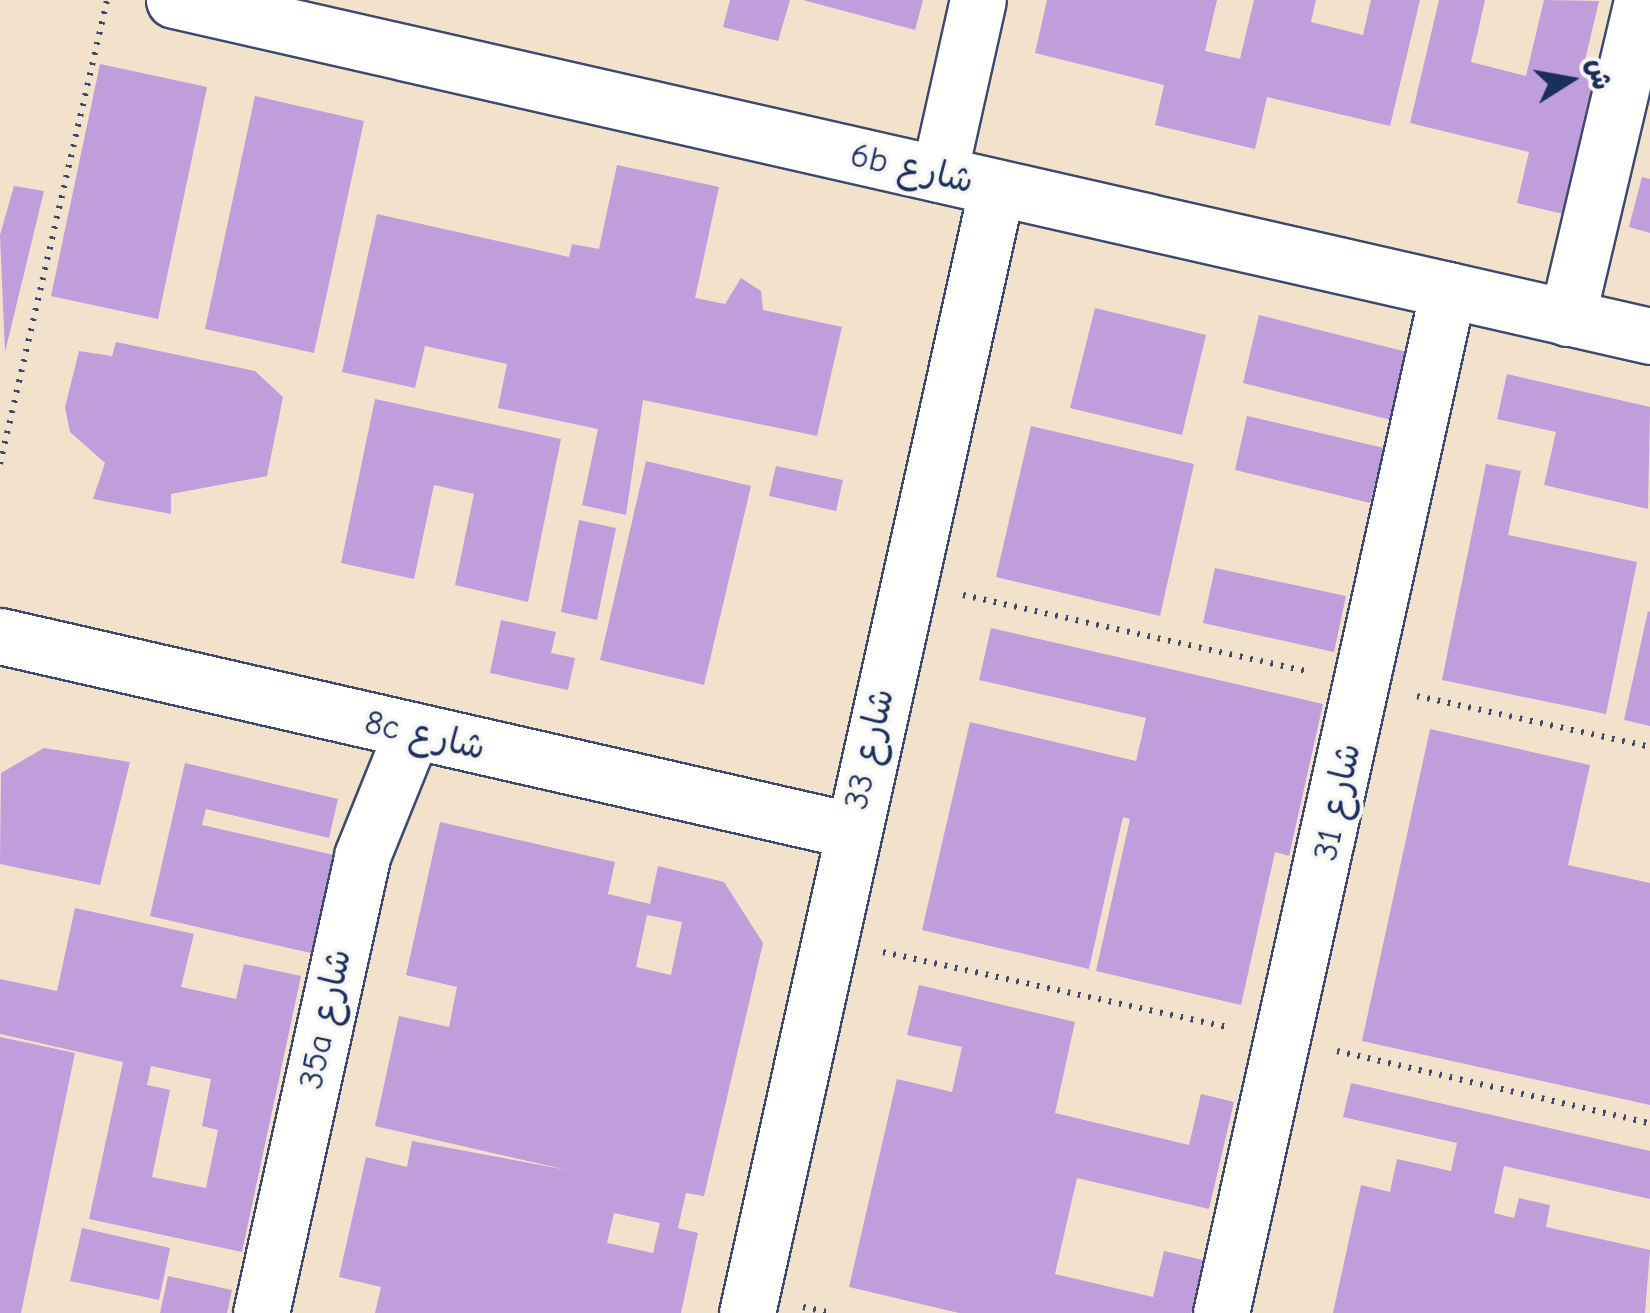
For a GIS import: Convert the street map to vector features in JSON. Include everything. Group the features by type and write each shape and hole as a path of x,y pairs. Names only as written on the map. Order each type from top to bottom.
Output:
{"street":[{"name":"6b شارع","path":"174,0 1650,336"},
{"path":"939,174 978,0"},
{"path":"1567,318 1642,0"},
{"name":"شارع 33","path":"747,1313 850,830 998,187"},
{"name":"شارع 31","path":"1221,1313 1448,290"},
{"name":"8c شارع","path":"0,636 850,830"},
{"name":"35a شارع","path":"260,1313 362,856 412,732"}],"path":[{"path":"0,464 107,0"},
{"path":"906,582 1650,747"}],"building":[{"path":"730,0 790,0 778,41 723,27"},
{"path":"803,0 923,0 915,30"},
{"path":"1047,0 1217,0 1205,51 1240,59 1254,0 1316,0 1311,22 1363,35 1371,0 1420,0 1390,126 1267,97 1255,149 1155,125 1164,85 1035,53"},
{"path":"1439,0 1485,0 1471,62 1526,76 1544,0 1599,1 1582,73 1605,78 1572,216 1517,203 1529,152 1410,123"},
{"path":"100,64 207,87 158,319 51,296"},
{"path":"255,96 364,121 314,353 205,329"},
{"path":"617,165 719,187 695,298 725,304 741,278 761,291 763,310 842,327 817,436 643,400 626,515 582,505 598,429 498,408 507,364 425,346 415,388 342,372 377,214 569,257 572,244 599,249"},
{"path":"1642,177 1650,179 1650,233 1629,227"},
{"path":"14,186 44,191 5,352 0,235"},
{"path":"1095,308 1206,335 1182,435 1070,408"},
{"path":"1259,315 1407,352 1391,420 1243,383"},
{"path":"116,342 255,371 283,397 267,476 171,494 171,514 93,499 105,463 70,432 65,407 79,351 112,356"},
{"path":"1507,374 1650,407 1648,509 1544,485 1556,432 1497,419"},
{"path":"375,399 561,439 528,602 455,585 474,494 434,485 414,579 341,563"},
{"path":"1247,416 1384,448 1370,503 1235,470"},
{"path":"1031,426 1194,464 1160,616 996,577"},
{"path":"646,461 751,486 704,685 600,660"},
{"path":"1486,464 1521,471 1508,535 1637,562 1606,714 1442,680"},
{"path":"776,466 843,480 836,511 769,496"},
{"path":"579,520 616,528 597,620 561,612"},
{"path":"1215,568 1346,596 1334,652 1203,623"},
{"path":"1650,612 1650,726 1624,720"},
{"path":"501,620 556,632 551,653 575,658 568,690 490,673"},
{"path":"991,628 1323,704 1289,856 1275,852 1241,1005 1096,971 1130,819 1123,817 1089,969 922,930 970,722 1136,761 1146,718 979,680"},
{"path":"1430,729 1590,765 1568,865 1650,883 1650,1105 1362,1041"},
{"path":"44,748 130,762 100,885 0,864 1,773"},
{"path":"185,763 338,799 329,838 206,809 202,825 338,856 315,954 150,916"},
{"path":"440,822 615,862 608,894 650,904 658,866 724,882 763,943 704,1196 686,1193 678,1228 698,1233 681,1313 375,1313 381,1287 339,1277 366,1157 407,1167 412,1141 567,1170 375,1126 399,1016 449,1027 457,987 406,975","holes":["647,915 682,922 671,975 636,967","614,1213 660,1223 653,1253 607,1243"]},
{"path":"75,908 194,934 181,987 236,999 244,964 301,976 242,1252 89,1219 123,1062 0,1034 0,979 57,991","holes":["151,1066 211,1079 202,1126 218,1130 206,1188 152,1177 170,1090 147,1085"]},
{"path":"919,985 1075,1022 1055,1113 1189,1145 1201,1094 1234,1102 1209,1209 1077,1178 1055,1274 1153,1297 1164,1251 1203,1260 1191,1313 959,1313 849,1287 897,1079 952,1092 962,1047 907,1035"},
{"path":"0,1037 75,1053 21,1313 0,1313"},
{"path":"1351,1083 1650,1151 1650,1199 1504,1166 1494,1213 1514,1218 1519,1198 1550,1205 1546,1227 1650,1250 1645,1313 1333,1313 1361,1185 1390,1192 1397,1159 1451,1171 1457,1143 1343,1117"},
{"path":"82,1228 170,1248 159,1300 70,1281"},
{"path":"168,1276 232,1290 227,1313 160,1313"}]}
